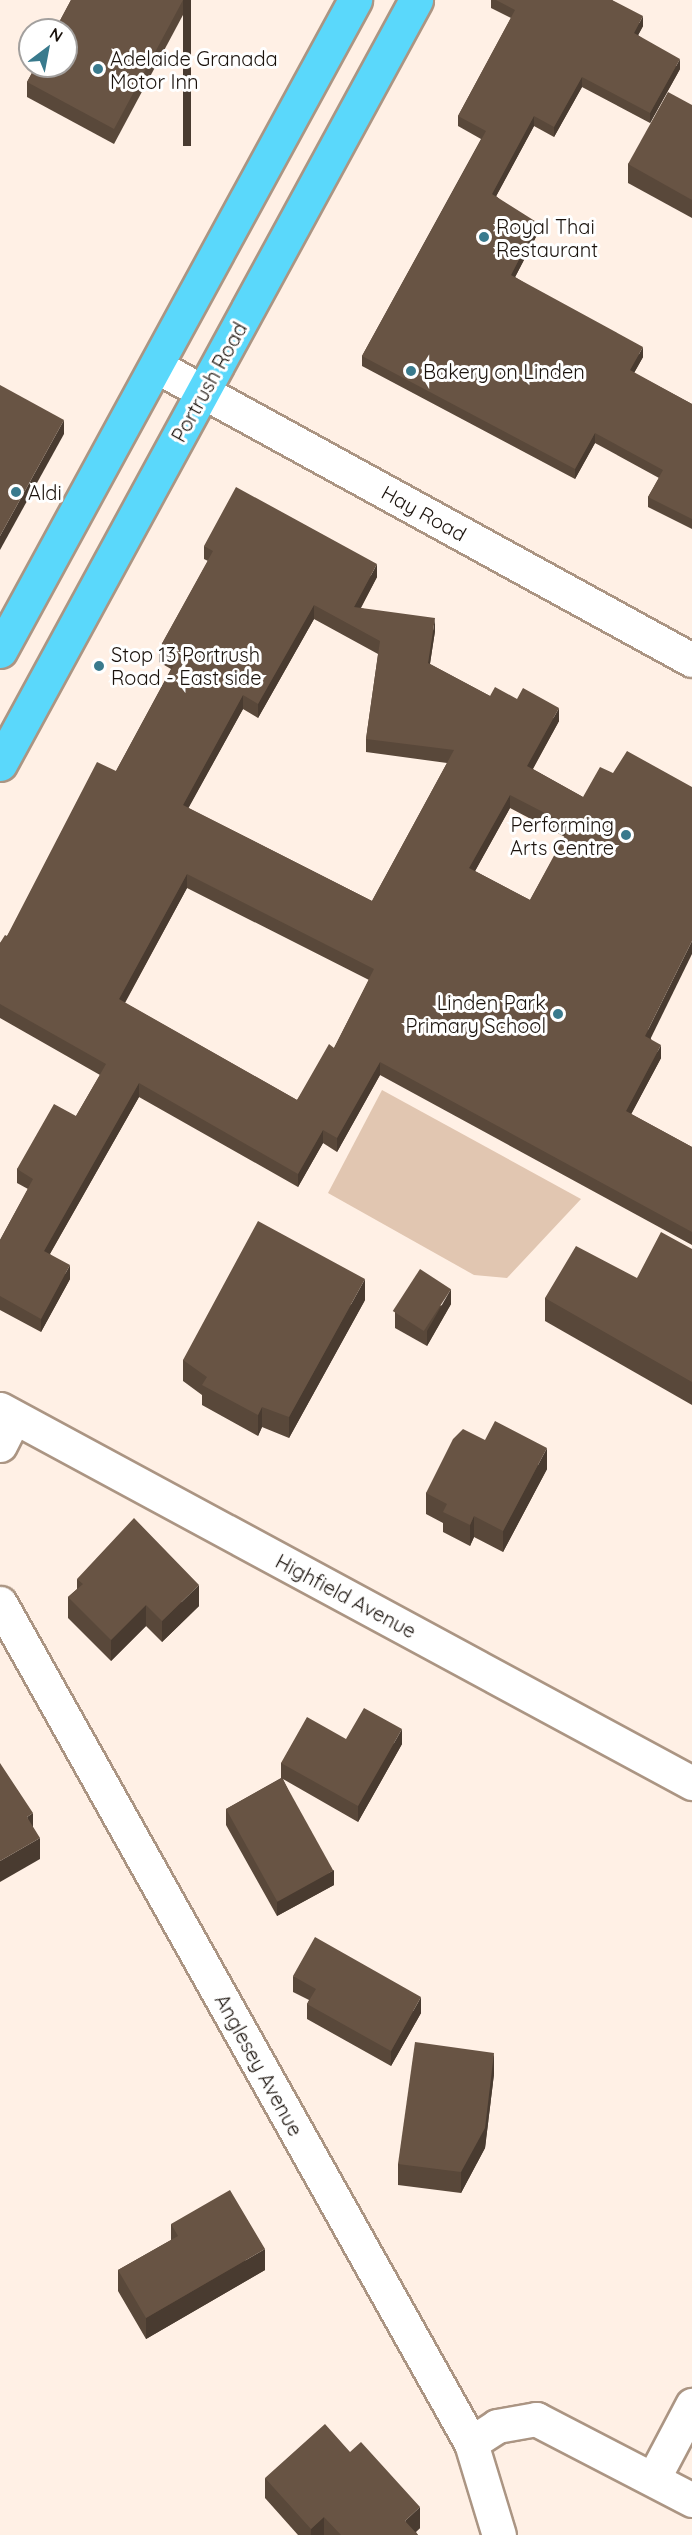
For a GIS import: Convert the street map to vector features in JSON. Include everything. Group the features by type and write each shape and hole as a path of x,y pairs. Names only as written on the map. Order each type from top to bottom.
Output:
{"highway":[{"path":"0,651 355,0"},
{"name":"Portrush Road","path":"0,764 416,0"}],"street":[{"name":"Hay Road","path":"156,366 692,660"},
{"name":"Highfield Avenue","path":"5,1424 692,1783"},
{"name":"Anglesey Avenue","path":"0,1603 471,2444 499,2535"},
{"path":"653,2480 692,2405"},
{"path":"471,2444 497,2426 536,2420 692,2500"}],"shaded area":[{"path":"382,1090 581,1199 507,1278 474,1275 328,1193"}],"building":[{"name":"Adelaide Granada Motor Inn","path":"71,0 183,0 114,129 27,82 29,78 78,78 78,18 61,18"},
{"path":"496,0 612,0 643,16 634,33 680,59 650,113 582,77 554,127 534,116 492,194 538,223 511,275 643,347 630,370 692,404 692,519 648,497 663,470 595,433 575,469 362,356 486,131 458,116 515,10"},
{"path":"668,92 692,105 692,200 628,164"},
{"name":"Aldi","path":"0,385 64,420 0,536"},
{"path":"236,487 377,564 354,607 435,618 428,663 490,696 495,687 517,699 523,688 559,708 527,766 583,797 600,767 613,773 627,751 692,787 692,941 645,1036 661,1045 626,1111 692,1147 692,1232 380,1062 337,1138 323,1130 298,1174 139,1083 44,1251 70,1265 41,1319 0,1296 0,1240 33,1179 17,1169 54,1104 76,1116 106,1064 0,1004 0,943 5,935 7,936 97,762 116,771 177,659 159,649 213,551 204,546","holes":["314,605 380,641 366,739 454,750 372,901 183,805 243,695 258,704","510,795 570,826 530,900 469,868","187,874 374,969 334,1048 329,1044 297,1100 119,999"]},
{"path":"258,1221 365,1279 289,1417 262,1407 258,1415 202,1385 207,1377 183,1360"},
{"path":"661,1232 692,1249 692,1382 545,1298 576,1246 637,1278"},
{"path":"420,1269 451,1289 424,1331 393,1311"},
{"path":"495,1421 547,1448 503,1531 474,1516 470,1525 443,1512 447,1504 426,1493 453,1439 463,1429 485,1440"},
{"path":"134,1518 199,1585 162,1621 146,1605 111,1640 68,1597 83,1584 77,1579"},
{"path":"364,1708 402,1729 358,1806 281,1763 307,1717 346,1739"},
{"path":"0,1763 33,1813 27,1817 40,1838 0,1861"},
{"path":"282,1778 333,1871 277,1902 226,1809"},
{"path":"315,1937 421,1997 391,2051 307,2004 316,1989 293,1976"},
{"path":"415,2042 494,2053 485,2128 461,2172 398,2164"},
{"path":"230,2190 265,2249 146,2318 118,2270 178,2236 171,2224"},
{"path":"325,2424 350,2452 361,2442 420,2507 405,2521 418,2535 341,2535 324,2517 311,2529 265,2478"}],"place":[{"name":"Adelaide Granada Motor Inn","path":"98,69"},
{"name":"Royal Thai Restaurant","path":"484,237"},
{"name":"Bakery on Linden","path":"411,371"},
{"name":"Aldi","path":"16,492"},
{"name":"Stop 13 Portrush Road - East side","path":"99,666"},
{"name":"Performing Arts Centre","path":"626,835"},
{"name":"Linden Park Primary School","path":"558,1014"}]}
